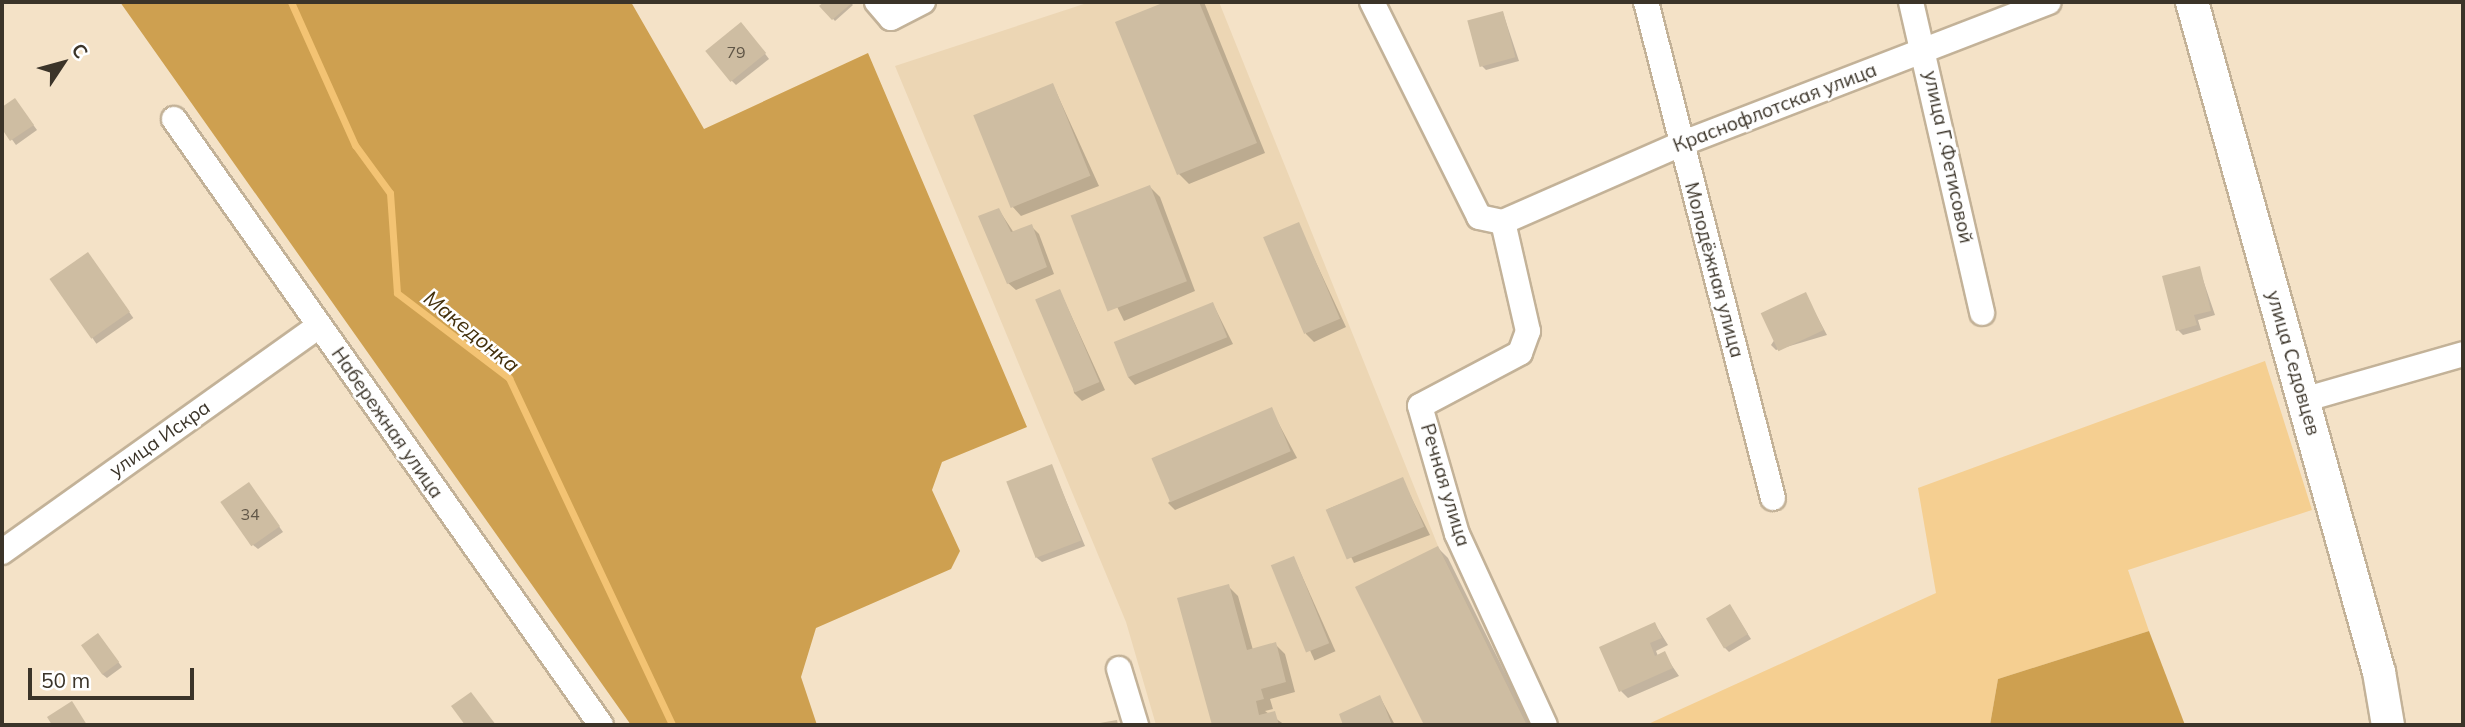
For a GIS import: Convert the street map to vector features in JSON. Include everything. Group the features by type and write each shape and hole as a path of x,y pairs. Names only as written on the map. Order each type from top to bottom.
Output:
{"street":[{"path":"877,2 891,18 923,2"},
{"path":"1372,2 1479,217 1503,222"},
{"name":"Молодёжная улица","path":"1646,2 1773,498"},
{"name":"улица Г.Фетисовой","path":"1911,2 1925,51 1982,313"},
{"name":"Краснофлотская улица","path":"1503,222 1681,144 2049,2"},
{"name":"улица Седовцев","path":"2192,2 2303,400 2388,725"},
{"name":"Набережная улица","path":"174,119 601,725"},
{"name":"Речная улица","path":"1503,222 1528,331 1520,353 1420,406 1457,534 1545,725"},
{"name":"улица Искра","path":"2,552 319,326"},
{"path":"2303,400 2463,354"},
{"path":"1119,669 1136,725"}],"shaded area":[{"path":"120,2 631,2 704,129 868,53 1027,427 942,462 932,490 960,551 951,569 816,628 801,677 817,725 631,725"},
{"path":"1090,2 1219,2 1438,546 1527,725 1156,725 1126,622 895,66"},
{"path":"2265,361 2312,510 2128,570 2149,631 1998,679 1990,725 1646,725 1936,593 1918,488"},
{"path":"2149,631 2185,725 1990,725 1998,679"}],"building":[{"path":"824,2 853,2 832,20 819,6"},
{"path":"1165,2 1199,2 1257,143 1177,175 1115,22"},
{"path":"1503,11 1515,57 1480,67 1467,21"},
{"path":"741,22 766,53 730,82 705,51"},
{"path":"1053,83 1090,176 1011,208 973,115"},
{"path":"15,98 34,125 10,141 2,129 2,107"},
{"path":"1150,185 1187,281 1108,312 1071,215"},
{"path":"999,208 1011,232 1032,224 1047,267 1007,284 978,216"},
{"path":"1299,222 1340,319 1304,334 1263,237"},
{"path":"88,252 130,312 91,339 49,279"},
{"path":"2200,266 2211,311 2194,315 2197,325 2176,331 2162,276"},
{"path":"1060,289 1099,382 1075,393 1035,300"},
{"path":"1806,292 1824,330 1778,351 1761,313"},
{"path":"1213,302 1227,337 1128,377 1114,342"},
{"path":"1272,407 1291,451 1170,502 1151,458"},
{"path":"1052,464 1081,541 1036,558 1006,482"},
{"path":"1403,477 1424,527 1347,560 1326,510"},
{"path":"249,482 280,526 251,546 220,502"},
{"path":"1438,546 1527,725 1424,725 1355,587"},
{"path":"1294,556 1329,643 1306,653 1271,565"},
{"path":"1229,584 1247,650 1276,642 1286,682 1261,689 1264,699 1256,701 1259,715 1275,711 1279,725 1212,725 1177,598"},
{"path":"1730,604 1748,634 1724,648 1706,618"},
{"path":"1655,622 1662,638 1650,643 1655,656 1665,651 1673,668 1619,692 1599,647"},
{"path":"98,633 119,662 102,674 81,645"},
{"path":"471,692 496,725 465,725 451,706"},
{"path":"1380,695 1392,725 1343,725 1339,714"},
{"path":"72,701 87,725 52,725 47,717"},
{"path":"1117,720 1118,725 1094,725 1094,724"}],"waterway":[{"name":"Македонка","path":"291,2 355,145 390,193 397,293 509,378 672,725"}]}
